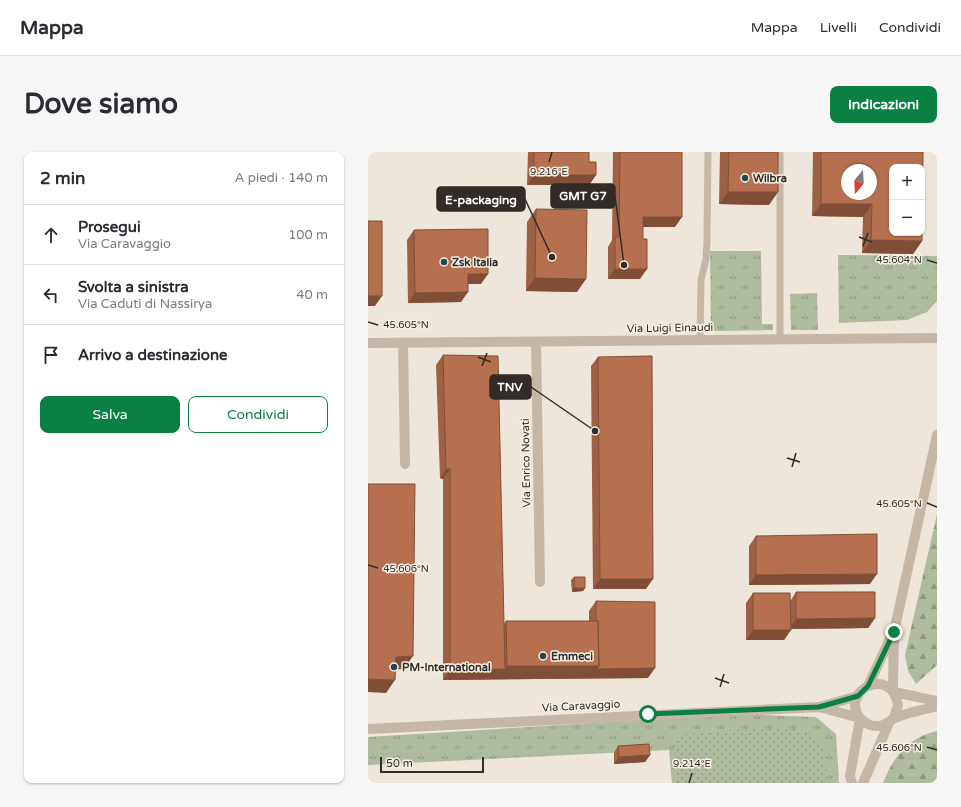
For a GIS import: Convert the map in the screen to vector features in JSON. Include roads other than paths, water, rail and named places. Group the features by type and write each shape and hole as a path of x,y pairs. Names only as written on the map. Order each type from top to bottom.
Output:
{"street":[{"name":"Via Luigi Einaudi","path":"368,343 536,343 780,338 937,338"},
{"path":"403,343 405,464"},
{"name":"Via Enrico Novati","path":"536,343 540,582"},
{"path":"863,783 898,705 893,691 894,632 937,436"},
{"path":"852,783 850,776 860,718 856,708 858,696 868,686 894,632"},
{"path":"868,686 881,684 893,691 937,701"},
{"name":"Via Caravaggio","path":"368,729 819,707 858,696"},
{"path":"860,718 871,725 877,726 937,706"},
{"name":"Via Caravaggio","path":"819,707 860,718"}],"lane":[{"path":"700,340 701,280 706,259 708,240 708,152"},
{"path":"780,152 780,338"}],"place":[{"name":"Wilbra","path":"745,178"},
{"name":"E-packaging","path":"552,257"},
{"name":"Zsk Italia","path":"444,262"},
{"name":"GMT G7","path":"624,265"},
{"name":"TNV","path":"595,431"},
{"name":"Emmeci","path":"543,656"},
{"name":"PM-International","path":"394,667"}]}
